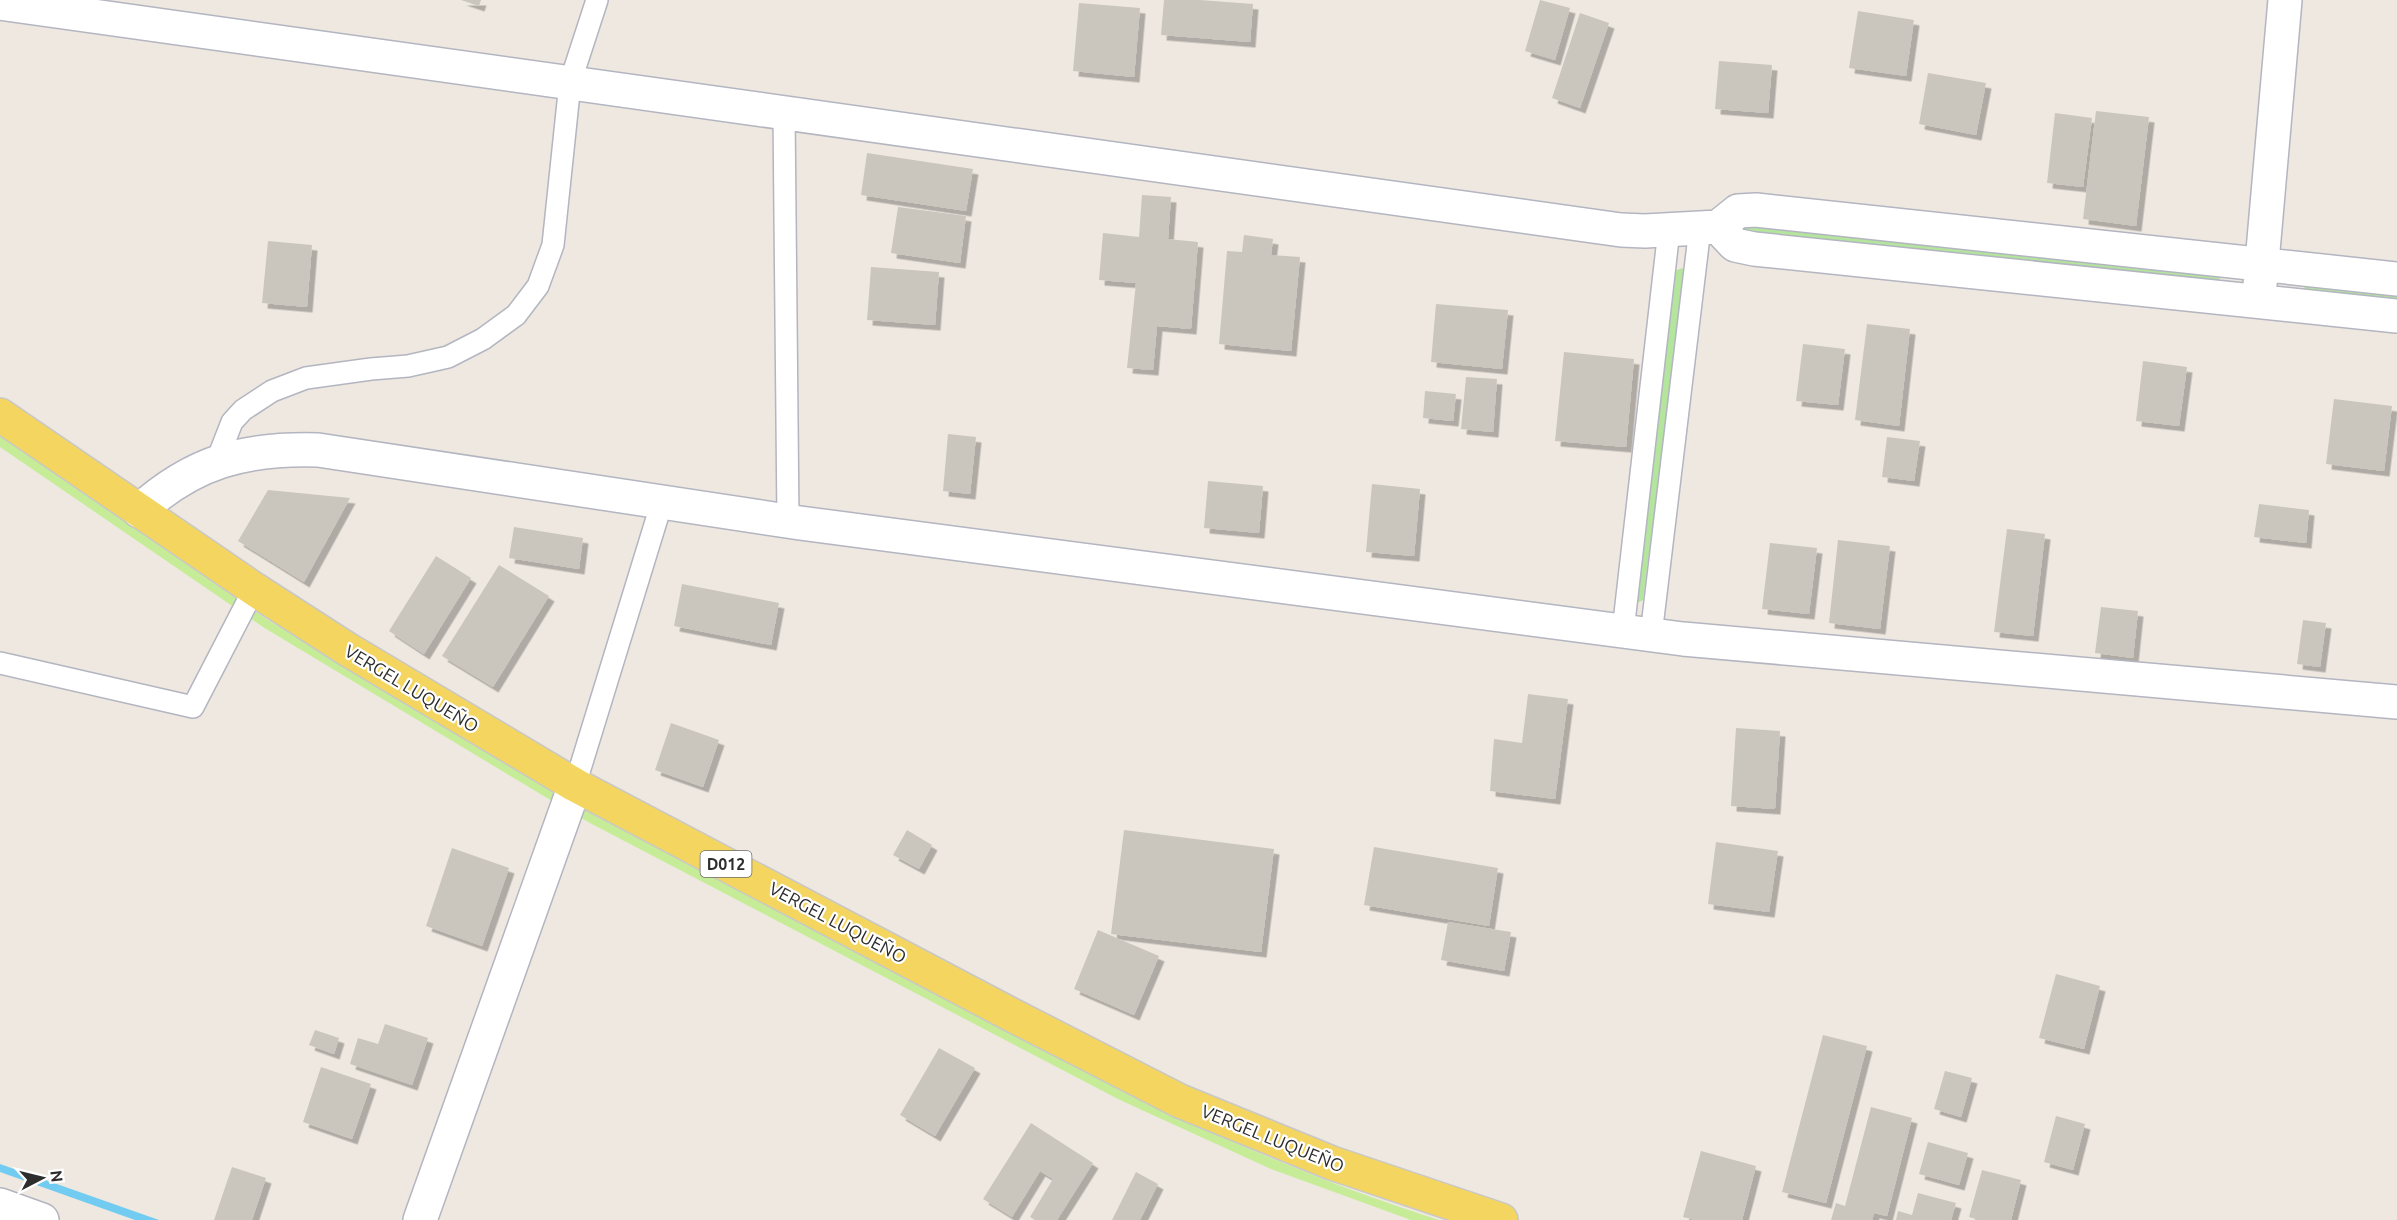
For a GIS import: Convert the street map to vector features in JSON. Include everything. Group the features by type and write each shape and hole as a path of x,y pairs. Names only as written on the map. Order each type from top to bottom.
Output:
{"main road":[{"name":"VERGEL LUQUEÑO","path":"0,415 254,589 347,649 574,785 1180,1101 1332,1163 1501,1220"}],"street":[{"path":"2258,301 2285,0"},
{"path":"0,3 1621,230 1696,228 1738,212 1756,210 2397,279"},
{"path":"1696,228 1735,245 1754,249 2397,316"},
{"path":"140,511 163,490 216,463 281,449 318,450 788,521 1637,633 2397,702"},
{"path":"420,1220 574,785"},
{"path":"0,1205 42,1220"}],"lane":[{"path":"216,463 232,422 243,410 272,391 306,378 408,366 448,357 483,339 516,315 538,286 553,244 570,83 597,0"},
{"path":"784,113 788,521"},
{"path":"1637,633 1696,228"},
{"path":"1637,633 1696,228"},
{"path":"574,785 662,502"},
{"path":"0,663 193,708 254,589"}],"green space":[{"path":"1741,224 2220,276 2219,282 1741,232"},
{"path":"1682,268 1685,272 1643,600 1637,603 1634,599 1675,271"},
{"path":"2304,284 2397,290 2397,304 2305,293"},
{"path":"0,436 268,620 596,816 1125,1092 1280,1162 1359,1193 1439,1220 1411,1220 1271,1169 1120,1100 590,823 263,627 0,447"}],"water":[{"path":"0,1164 159,1220 135,1220 0,1172"}],"building":[{"path":"461,0 481,0 479,6"},
{"path":"1164,0 1253,4 1250,42 1161,35"},
{"path":"1540,0 1570,8 1555,60 1525,51"},
{"path":"1079,3 1140,8 1134,77 1073,71"},
{"path":"1858,11 1914,20 1906,76 1849,68"},
{"path":"1580,13 1609,23 1580,108 1552,98"},
{"path":"1719,61 1772,65 1768,113 1715,109"},
{"path":"1928,73 1986,83 1976,135 1919,124"},
{"path":"2096,111 2149,117 2136,226 2083,219"},
{"path":"2055,113 2092,118 2083,187 2047,183"},
{"path":"867,153 973,169 966,211 861,195"},
{"path":"1142,195 1171,197 1168,239 1198,242 1191,329 1157,326 1153,370 1127,368 1136,283 1099,280 1103,233 1139,237"},
{"path":"898,207 966,216 960,263 891,253"},
{"path":"1244,235 1273,239 1271,255 1300,257 1291,351 1219,344 1227,251 1242,252"},
{"path":"268,241 312,245 307,307 262,303"},
{"path":"871,267 939,272 935,325 867,320"},
{"path":"1436,304 1508,310 1502,369 1431,362"},
{"path":"1867,324 1910,329 1899,426 1855,420"},
{"path":"1803,344 1845,349 1838,405 1796,401"},
{"path":"1564,352 1634,359 1626,447 1555,441"},
{"path":"2143,361 2187,367 2179,426 2136,421"},
{"path":"1466,377 1497,379 1493,432 1461,429"},
{"path":"1425,391 1456,394 1453,421 1423,418"},
{"path":"2334,399 2392,406 2384,471 2326,464"},
{"path":"948,434 976,437 970,494 943,491"},
{"path":"1887,437 1920,441 1914,481 1882,477"},
{"path":"1208,481 1263,486 1259,533 1204,528"},
{"path":"1372,484 1420,489 1414,556 1366,552"},
{"path":"268,490 350,498 304,582 238,541"},
{"path":"2259,504 2309,510 2306,543 2254,537"},
{"path":"514,527 583,538 579,569 509,558"},
{"path":"2007,529 2045,534 2033,636 1994,632"},
{"path":"1838,540 1890,546 1880,629 1829,623"},
{"path":"1770,543 1817,548 1809,614 1762,609"},
{"path":"436,556 471,578 424,654 389,631"},
{"path":"499,565 549,596 493,687 442,656"},
{"path":"682,584 779,603 771,645 674,626"},
{"path":"2101,607 2138,611 2133,658 2095,653"},
{"path":"2303,620 2326,623 2320,667 2297,664"},
{"path":"1528,694 1568,699 1555,799 1490,791 1494,739 1522,743"},
{"path":"671,723 719,740 703,787 655,770"},
{"path":"1736,728 1780,731 1775,809 1731,806"},
{"path":"907,830 932,845 919,869 893,855"},
{"path":"1124,830 1274,849 1261,952 1111,934"},
{"path":"1716,842 1778,851 1769,912 1708,904"},
{"path":"1374,847 1498,868 1489,926 1364,905"},
{"path":"452,848 509,868 482,946 426,926"},
{"path":"1448,922 1511,932 1504,971 1441,960"},
{"path":"1098,930 1159,956 1134,1015 1074,989"},
{"path":"2056,974 2100,986 2084,1049 2039,1038"},
{"path":"385,1024 428,1038 412,1085 350,1064 358,1038 378,1044"},
{"path":"315,1030 339,1038 334,1054 309,1045"},
{"path":"1823,1035 1867,1046 1826,1203 1782,1192"},
{"path":"939,1048 975,1068 935,1136 900,1115"},
{"path":"321,1067 371,1084 352,1139 303,1122"},
{"path":"1945,1071 1972,1078 1961,1117 1934,1109"},
{"path":"1871,1107 1912,1118 1887,1216 1874,1213 1872,1220 1831,1220 1836,1203 1845,1206"},
{"path":"2056,1116 2085,1124 2073,1170 2044,1162"},
{"path":"1031,1123 1093,1163 1057,1220 1035,1220 1030,1217 1053,1179 1040,1171 1012,1217 983,1199"},
{"path":"1928,1142 1968,1153 1959,1185 1919,1174"},
{"path":"1701,1151 1756,1166 1742,1220 1695,1220 1683,1217"},
{"path":"232,1167 266,1178 252,1220 214,1220"},
{"path":"1982,1170 2021,1180 2011,1220 1979,1220 1969,1217"},
{"path":"1136,1172 1158,1184 1140,1220 1112,1220"},
{"path":"1918,1193 1956,1203 1951,1220 1896,1220 1898,1211 1912,1215"}]}
